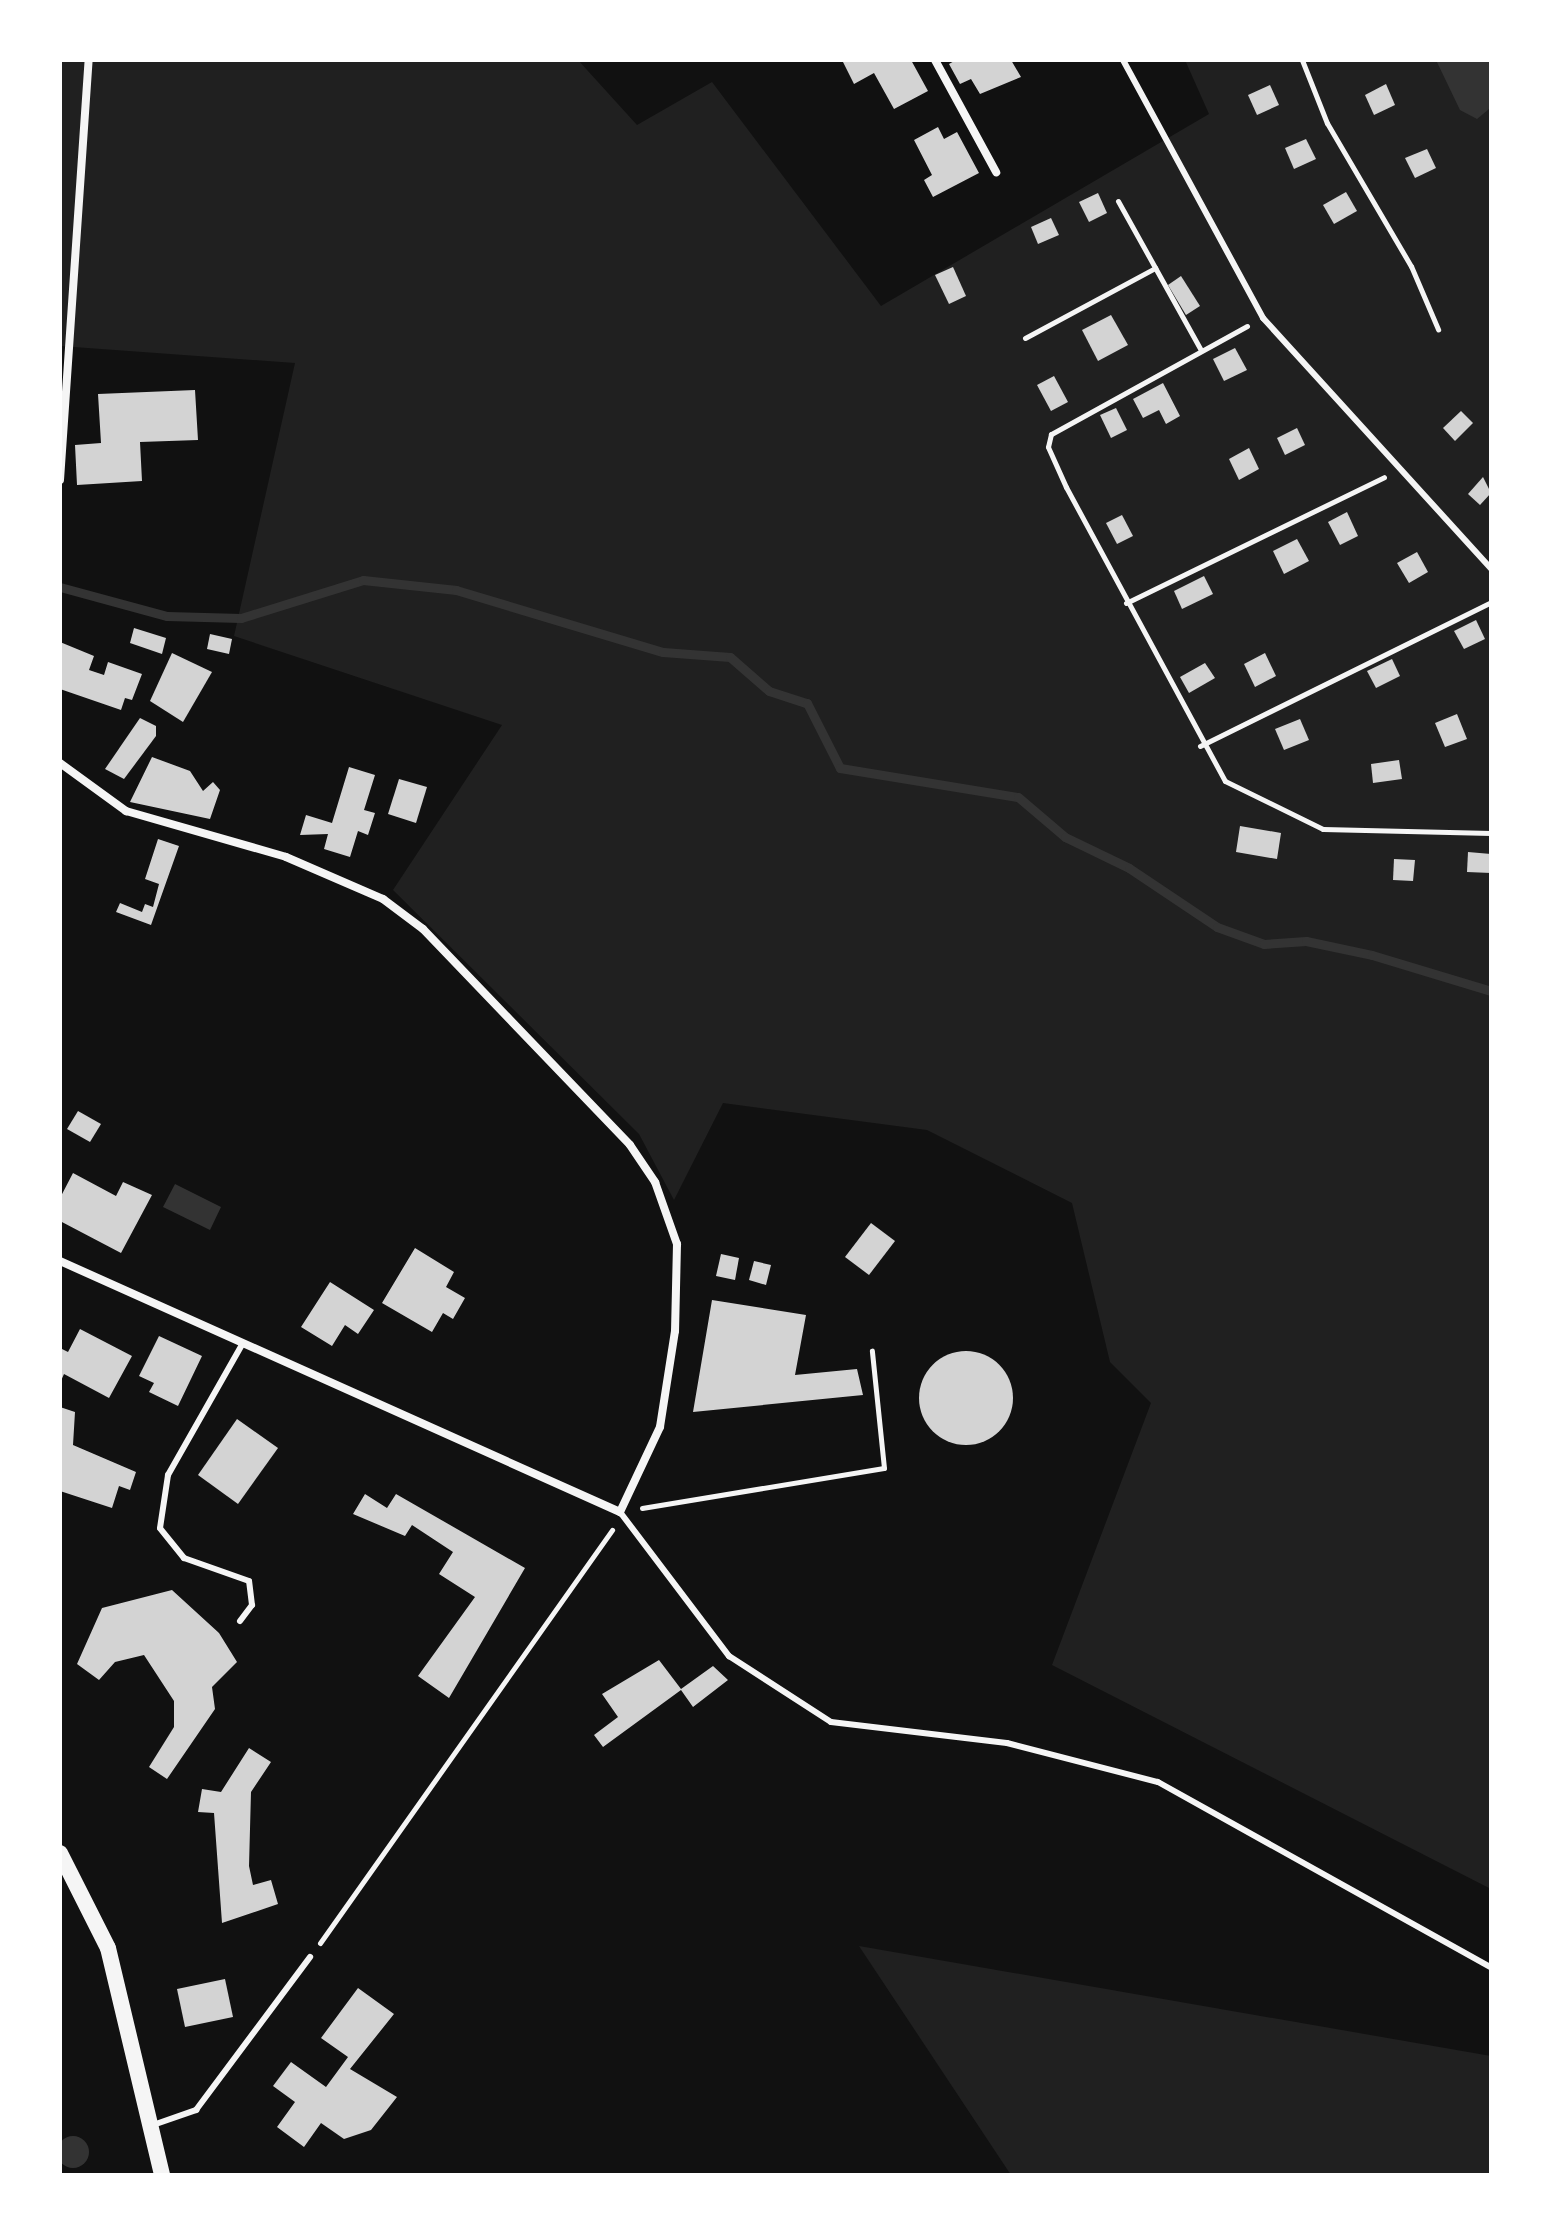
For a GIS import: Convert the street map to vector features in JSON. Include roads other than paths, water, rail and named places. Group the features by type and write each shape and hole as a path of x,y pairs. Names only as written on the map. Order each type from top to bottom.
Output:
{"main road":[{"path":"60,1853 108,1948 162,2175"}],"street":[{"path":"60,480 89,60"},
{"path":"935,60 996,172"},
{"path":"60,763 126,811 286,857 383,899 423,929 630,1145 673,1225 677,1290 660,1427 620,1512 60,1261"}],"lane":[{"path":"1123,60 1263,318 1397,471 1491,569"},
{"path":"240,1621 252,1605 249,1581 184,1558 160,1528 168,1475 243,1343"},
{"path":"620,1512 729,1656 831,1722 1007,1743 1158,1782 1491,1967"},
{"path":"150,2126 196,2110 310,1957"}],"waterway":[{"path":"60,587 167,616 241,618 363,580 456,590 663,652 730,657 769,691 807,703 840,768 1018,797 1065,837 1129,868 1217,927 1264,944 1306,941 1372,955 1491,991"}]}
